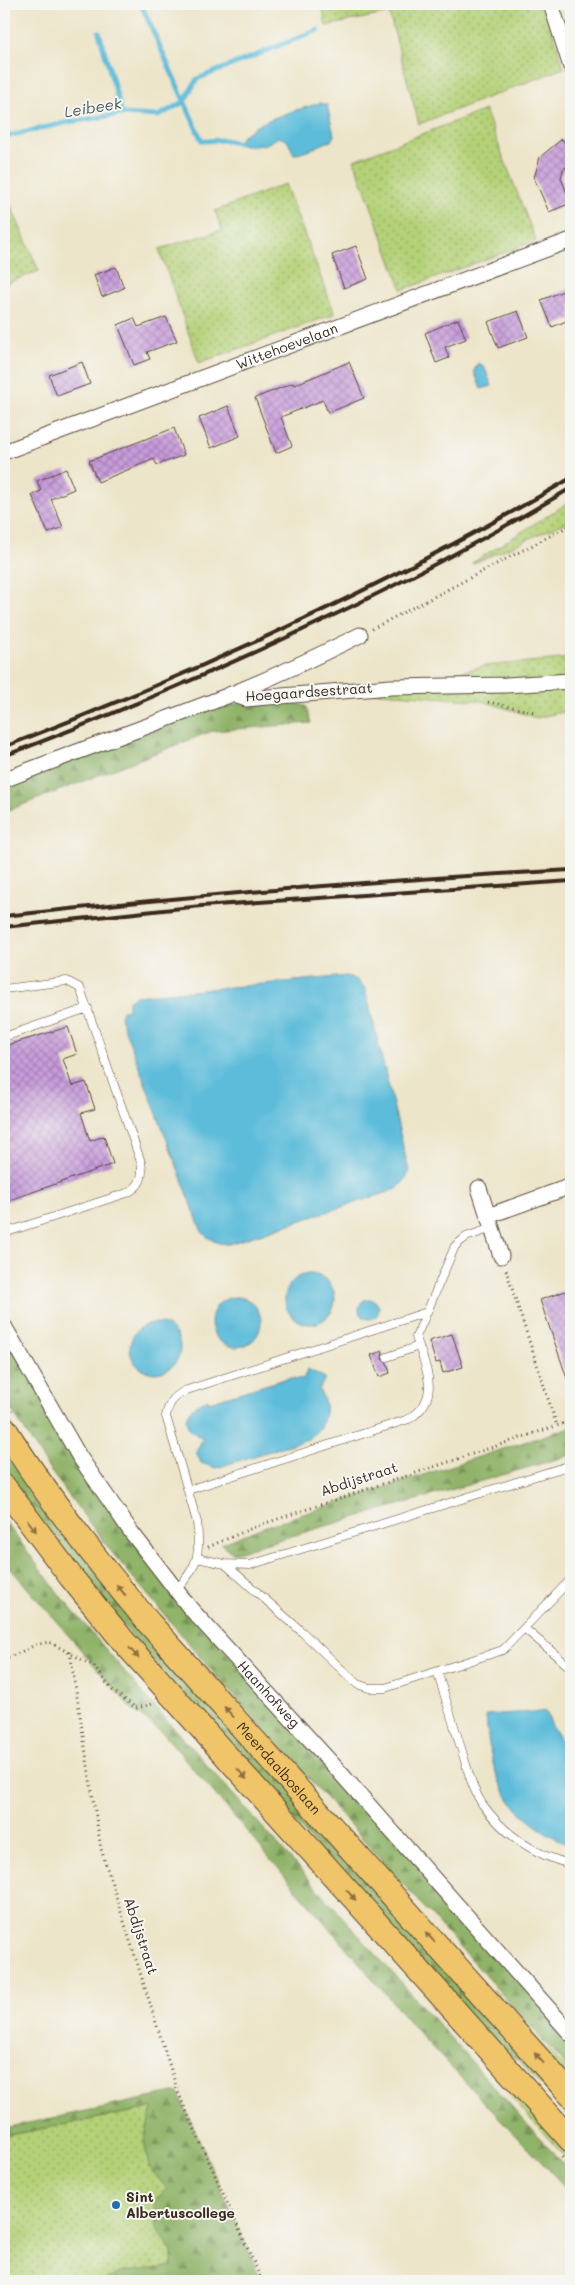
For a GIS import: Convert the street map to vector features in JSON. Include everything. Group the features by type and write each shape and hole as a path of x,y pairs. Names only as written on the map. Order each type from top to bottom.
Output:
{"highway":[{"name":"Meerdaalboslaan","path":"4,1428 35,1478 95,1559 149,1623 571,2095"},
{"path":"4,1487 71,1577 125,1642 571,2140"}],"street":[{"path":"552,4 571,67"},
{"name":"Wittehoevelaan","path":"4,452 571,240"},
{"path":"231,694 360,635"},
{"name":"Hoegaardsestraat","path":"4,780 71,753 231,694 246,699 391,686 506,685 571,681"},
{"path":"490,1222 571,1186"},
{"path":"479,1188 501,1256"},
{"name":"Haanhofweg","path":"4,1326 79,1456 132,1533 176,1590 208,1629 336,1768 571,2034"}],"lane":[{"path":"4,989 62,981 71,982 82,991 141,1162 142,1178 135,1188 126,1193 4,1233"},
{"path":"4,1037 88,1008"},
{"path":"188,1490 409,1419 419,1413 426,1401 430,1384 416,1337 455,1246 490,1222"},
{"path":"176,1590 190,1576 198,1558 197,1522 166,1416 169,1404 176,1395 427,1312"},
{"path":"387,1356 419,1346"},
{"path":"198,1558 225,1564 250,1565 571,1465"},
{"path":"225,1564 300,1630 357,1684 368,1688 385,1688 504,1650 571,1579"},
{"path":"524,1628 571,1668"},
{"path":"437,1671 471,1781 483,1805 519,1841 554,1860 571,1864"}],"path":[{"path":"360,635 571,525"},
{"path":"501,1256 557,1426"},
{"name":"Abdijstraat","path":"198,1558 208,1547 257,1526 571,1421"},
{"path":"4,1660 35,1645 49,1642 94,1666 112,1690 136,1708 146,1706 155,1701"},
{"name":"Abdijstraat","path":"70,1652 101,1849 178,2092 262,2281"}],"green space":[{"path":"322,4 544,4 564,68 419,124 389,13 326,26"},
{"path":"485,110 536,241 402,290 354,160"},
{"path":"285,184 335,314 199,363 159,249 222,230 215,211"},
{"path":"4,190 39,271 4,284"},
{"path":"571,501 571,520 472,564 472,563"},
{"path":"571,658 571,710 537,718 482,701 346,690 391,687 485,666"},
{"path":"267,699 306,706 311,723 212,731 4,812 4,786 214,708"},
{"path":"4,1334 158,1576 571,2036 571,2071 211,1670 109,1549 49,1469 4,1398"},
{"path":"571,1427 571,1455 233,1553 221,1544 260,1528"},
{"path":"4,1446 509,2040 519,2061 499,2049 183,1698 34,1516 4,1472"},
{"path":"4,1520 62,1598 154,1706 571,2173 571,2193 425,2040 162,1732 133,1710 4,1561"},
{"path":"493,1989 571,2075 571,2083 495,2000"},
{"path":"509,2040 571,2109 571,2119 519,2061"},
{"path":"509,2087 571,2157 571,2164 510,2095"},
{"path":"178,2092 262,2281 104,2281 122,2272 172,2267 172,2251 157,2229 154,2201 167,2189 149,2167 144,2141 152,2108 4,2136 4,2128"},
{"name":"Sint Albertuscollege","path":"152,2108 184,2277 160,2281 4,2281 4,2136"}],"water":[{"path":"320,103 327,105 334,135 331,141 294,154 287,140 278,137 269,143 259,146 237,143 243,136 262,123"},
{"path":"478,363 484,366 492,386 481,389 474,371"},
{"path":"347,976 357,980 365,988 409,1171 405,1180 397,1189 229,1244 214,1241 202,1232 120,1017 122,1010 128,1010 128,1001 136,996"},
{"path":"305,1274 315,1274 328,1281 335,1294 335,1304 328,1317 315,1324 305,1324 296,1320 289,1313 285,1304 285,1294 289,1285 296,1278"},
{"path":"231,1297 241,1297 254,1304 261,1317 261,1327 254,1340 241,1347 231,1347 222,1343 215,1336 211,1327 211,1317 215,1308 222,1301"},
{"path":"365,1299 373,1299 379,1305 379,1313 373,1319 365,1319 359,1313 359,1305"},
{"path":"150,1323 160,1323 173,1330 180,1343 180,1353 173,1366 160,1373 150,1373 141,1369 134,1362 130,1353 130,1343 134,1334 141,1327"},
{"path":"308,1369 325,1378 319,1390 325,1404 324,1417 319,1429 314,1434 308,1439 216,1468 201,1463 196,1452 203,1437 198,1436 191,1430 186,1418 193,1407 208,1399 209,1402 288,1378 303,1379"},
{"path":"546,1711 556,1734 571,1754 571,1846 549,1835 532,1822 517,1809 506,1795 492,1760 488,1739 486,1715"}],"building":[{"path":"562,139 571,150 571,163 563,170 561,178 571,203 549,212 534,178 540,157"},
{"path":"356,246 368,279 344,288 332,255"},
{"path":"116,267 124,288 102,297 94,275"},
{"path":"571,288 571,319 552,327 541,300"},
{"path":"518,311 528,337 498,348 488,322"},
{"path":"166,317 177,341 147,352 150,359 134,365 118,325 134,318 138,327"},
{"path":"458,319 466,339 445,347 449,358 436,363 425,333"},
{"path":"82,362 90,384 57,396 49,375"},
{"path":"349,362 364,398 328,413 323,400 281,417 292,446 276,453 255,398 293,383 294,385"},
{"path":"228,406 240,436 211,448 199,418"},
{"path":"174,428 184,455 157,465 154,459 98,482 89,461"},
{"path":"66,469 74,489 51,499 63,527 48,533 32,495 41,491 37,481"},
{"path":"68,1027 77,1054 63,1059 72,1086 86,1082 95,1109 81,1113 90,1141 104,1136 113,1164 4,1202 4,1046"},
{"path":"571,1289 571,1384 569,1384 540,1300"},
{"path":"452,1334 463,1367 443,1373 440,1362 436,1363 429,1341"},
{"path":"383,1351 382,1359 387,1363 390,1373 379,1377 371,1355"}],"waterway":[{"path":"141,4 202,141 225,140 237,143"},
{"path":"184,102 197,79 318,30"},
{"path":"99,32 122,114"},
{"name":"Leibeek","path":"4,137 69,122 122,114 158,116 184,102"}],"railway":[{"path":"4,747 150,688 293,624 434,554 571,478"},
{"path":"4,756 150,698 294,634 434,565 571,488"},
{"path":"4,916 288,889 429,878 571,870"},
{"path":"4,927 201,906 571,881"}],"place":[{"name":"Sint Albertuscollege","path":"116,2205"}]}
